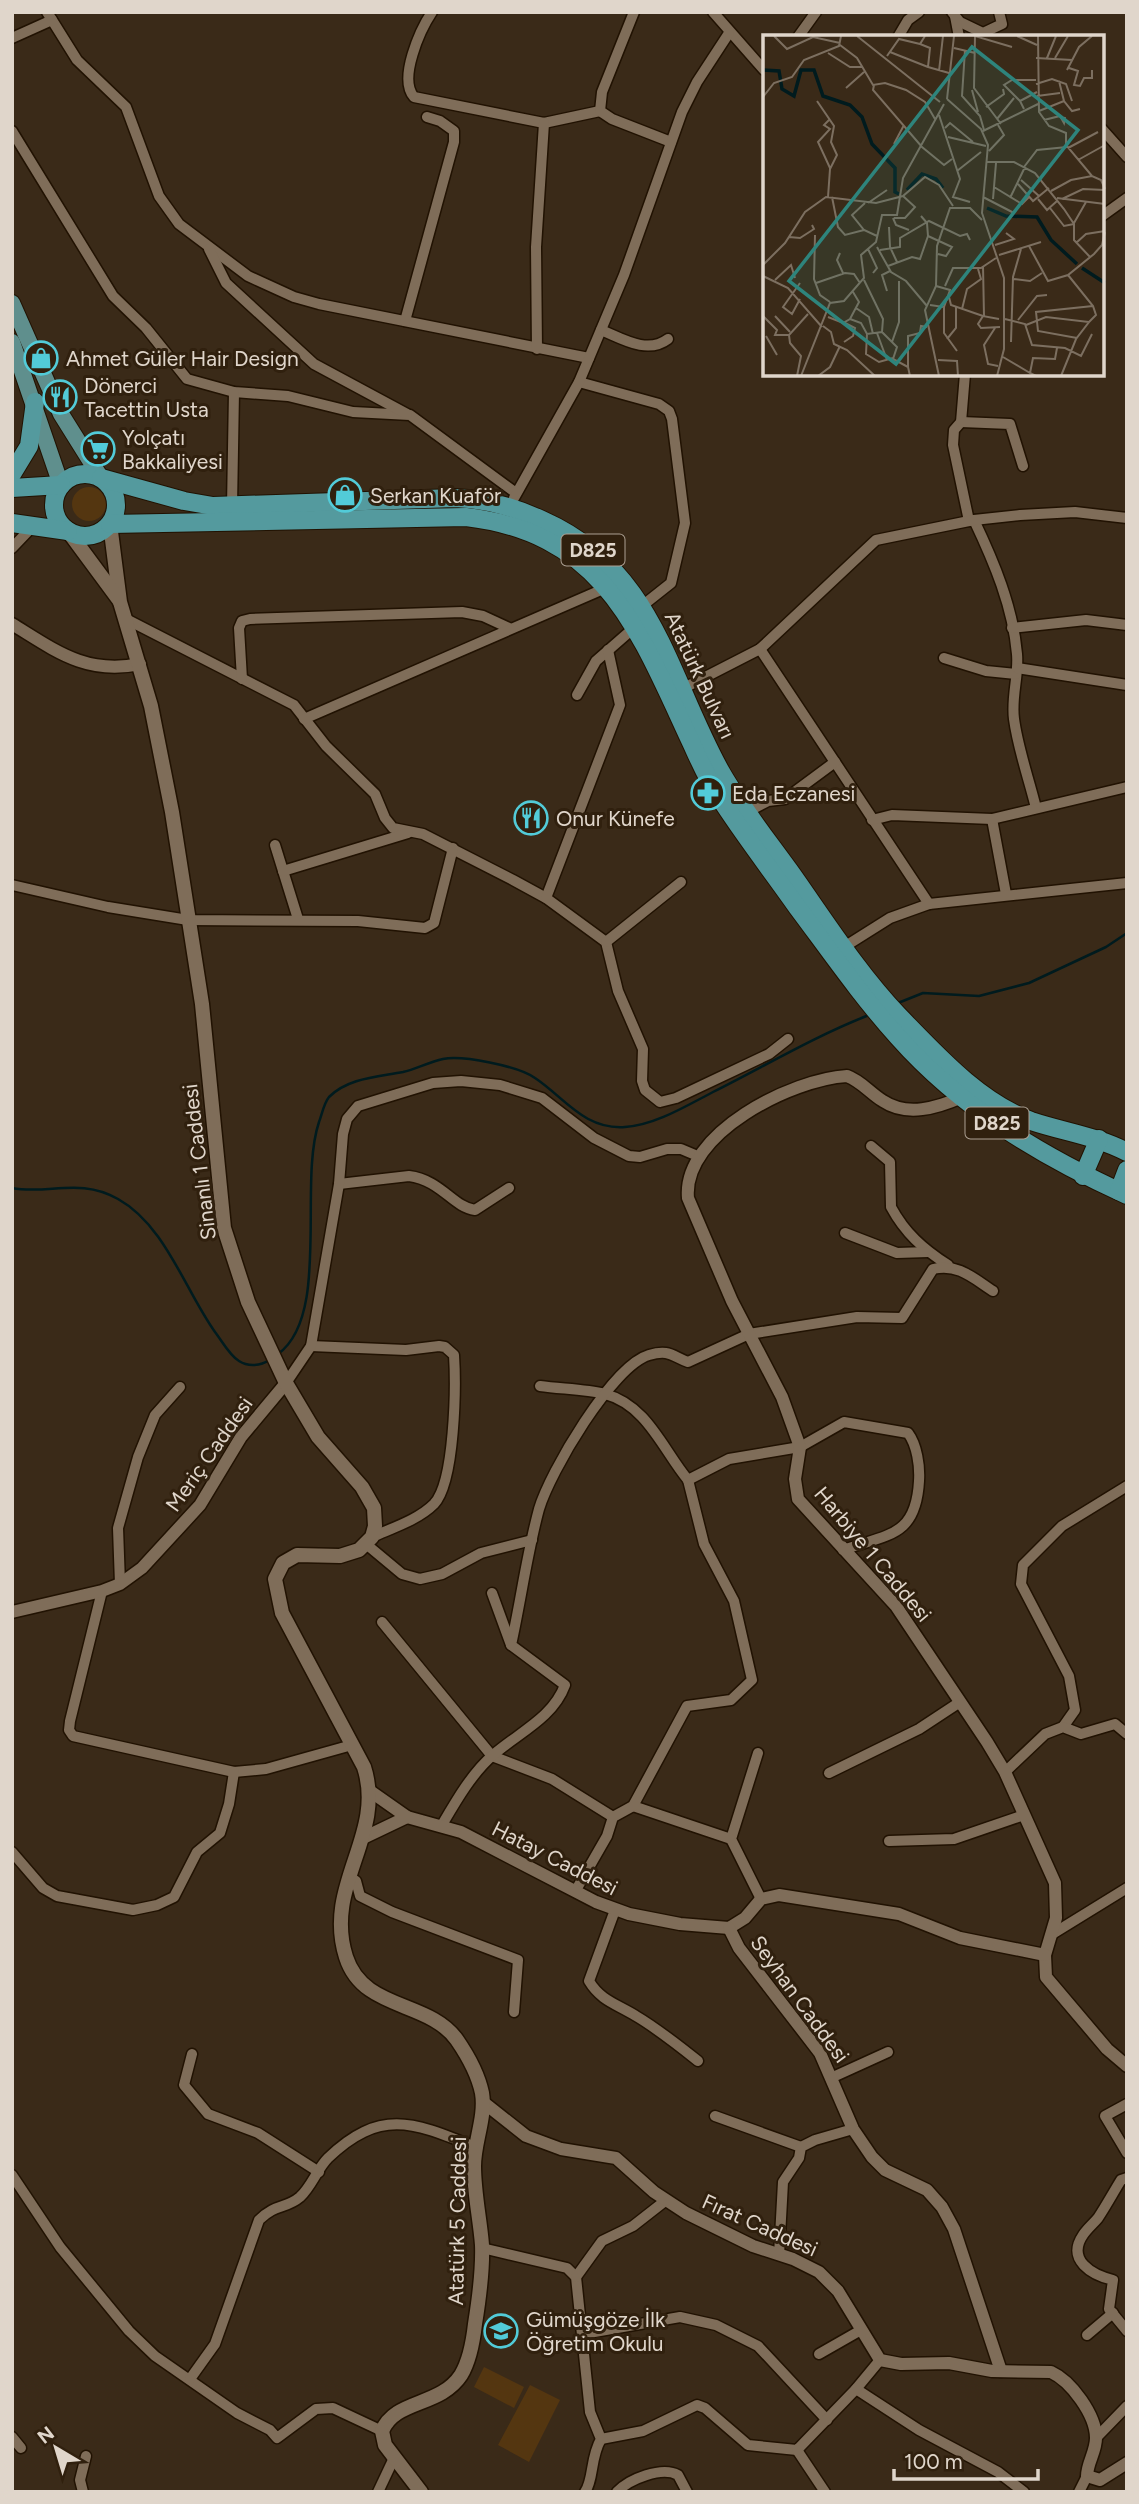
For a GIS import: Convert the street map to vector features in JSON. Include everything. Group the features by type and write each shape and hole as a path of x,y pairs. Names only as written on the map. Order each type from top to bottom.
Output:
{"highway":[{"path":"12,474 29,446 35,402"},
{"path":"12,488 61,485 83,473 101,478 115,493 117,503 110,524 104,530 86,536 12,523"},
{"name":"Atatürk Bulvarı","path":"101,478 184,501 232,506 455,498 513,500 586,544 622,576 642,606 717,793 859,980 962,1097 1045,1156 1123,1193"},
{"path":"61,485 54,504 56,514 68,531"},
{"name":"Atatürk Bulvarı","path":"110,524 425,517 481,519 522,531 553,545 608,587 636,626 675,684 720,770 844,947 859,980"},
{"name":"Atatürk Bulvarı","path":"892,1018 950,1066 1017,1115 1099,1139 1127,1152"},
{"path":"1083,1175 1099,1139"},
{"path":"1123,1193 1127,1170"}],"main road":[{"path":"12,303 61,414 101,478"},
{"path":"12,342 35,402 61,485"},
{"name":"Sinanlı 1 Caddesi","path":"110,524 120,602 140,664 165,774 207,1044 222,1213 237,1273 261,1333 283,1377 327,1450 369,1496 375,1518 369,1540"},
{"path":"68,531 120,602"},
{"path":"369,1540 352,1553 340,1556 297,1555 283,1563 275,1579 282,1613 364,1767 370,1791 363,1838 342,1898 345,1955 353,1971 379,1997 447,2029 474,2068 483,2102"},
{"name":"Atatürk 5 Caddesi","path":"382,2431 394,2414 444,2393 466,2365 478,2306 482,2248 475,2188 475,2147 483,2102"},
{"path":"382,2431 385,2445 421,2492"}],"street":[{"path":"432,12 412,55 411,95 430,102 544,123 600,111 612,119 671,142"},
{"path":"600,111 602,92 634,12"},
{"path":"713,12 763,68"},
{"path":"799,35 816,12"},
{"path":"899,35 908,20 919,12"},
{"path":"954,14 983,33 1002,24 999,12"},
{"path":"954,14 959,35"},
{"path":"12,38 50,16 77,61 126,107 159,196 179,224 248,276 295,297 589,358"},
{"path":"208,247 226,283 314,364 410,415 513,500 579,382 644,223 671,142 697,82 729,33"},
{"path":"405,321 454,142 454,131 448,125 427,117"},
{"path":"537,349 537,223 544,123"},
{"path":"12,131 113,296 146,328 187,379 234,392 288,396 353,411 410,415"},
{"path":"1104,131 1127,157"},
{"path":"1104,215 1127,198"},
{"path":"601,330 640,345 654,346 668,339"},
{"path":"965,376 961,422 954,430 953,445 972,521 997,570 1012,628 1017,671 1013,696 1014,720 1036,808"},
{"path":"579,382 659,404 669,411 672,419 685,523 681,548 672,569 671,583 642,606"},
{"path":"232,506 234,392"},
{"path":"961,422 1010,424 1023,466"},
{"path":"675,684 760,649 876,540 972,521 1075,512 1127,518"},
{"path":"12,548 33,526"},
{"path":"304,719 608,587"},
{"path":"242,679 239,628 242,621 250,619 462,612 483,616 509,628"},
{"path":"126,619 284,698 326,746 375,794 384,818 393,828 412,832 453,848 546,898 606,942 618,991 643,1049 642,1081 645,1090 660,1102 676,1098 769,1054 788,1039"},
{"path":"1012,628 1086,620 1127,625"},
{"path":"12,624 63,654 89,665 112,668 140,664"},
{"path":"577,695 588,671 636,626"},
{"path":"760,649 929,904"},
{"path":"546,898 620,705 608,650"},
{"path":"944,658 986,671 1017,671 1127,685"},
{"path":"747,812 768,801 785,799 835,762"},
{"path":"872,820 892,815 992,819 1127,787"},
{"path":"992,819 1006,894"},
{"path":"283,872 412,832"},
{"path":"275,845 298,919"},
{"path":"12,885 108,907 188,920 298,919 429,926 434,923 453,848"},
{"path":"606,942 681,882"},
{"path":"844,947 890,918 929,904 1127,883"},
{"name":"Harbiye 1 Caddesi","path":"962,1097 928,1108 902,1109 882,1101 855,1079 838,1076 795,1091 734,1119 716,1135 700,1157 689,1181 688,1198 721,1277 782,1397 800,1447 795,1479 798,1499 903,1614 1005,1772 1055,1883 1054,1933 1045,1955"},
{"path":"283,1377 311,1346 340,1184 343,1133 353,1110 358,1106 433,1083 461,1081 520,1089 542,1098 594,1138 629,1156 637,1158 667,1149 681,1149 700,1157"},
{"path":"871,1146 890,1163 891,1207 916,1244 993,1291"},
{"path":"340,1184 420,1177 438,1185 466,1207 475,1210 509,1188"},
{"path":"845,1233 897,1253 928,1252"},
{"path":"510,1645 531,1540 549,1482 604,1394 642,1358 665,1352 676,1353 688,1362 749,1334 857,1317 902,1318 933,1269 948,1265"},
{"path":"311,1346 406,1350 439,1346 450,1350 454,1355 455,1406 443,1485 435,1503 407,1522 369,1540 402,1574 420,1579 442,1574 481,1553 531,1540"},
{"name":"Meriç Caddesi","path":"12,1612 102,1591 120,1584 156,1555 195,1511 241,1437 283,1377"},
{"path":"540,1386 617,1398 645,1419 688,1480 704,1544 734,1601 752,1680 731,1700 687,1706 633,1806 614,1817 607,1836 576,1890"},
{"path":"120,1584 118,1528 138,1457 155,1415 180,1387"},
{"path":"688,1480 729,1459 800,1447 844,1422 902,1431 914,1440 920,1473 918,1500 912,1518 897,1531 843,1550"},
{"path":"1005,1772 1045,1734 1063,1727 1075,1710 1069,1676 1021,1584 1023,1565 1062,1526 1127,1486"},
{"path":"102,1591 69,1721 69,1730 73,1736 234,1772 266,1769 352,1745"},
{"path":"442,1825 492,1756 528,1730 560,1699 565,1685 510,1645 492,1593"},
{"path":"382,1622 492,1756 552,1779 614,1817"},
{"path":"829,1773 919,1729 960,1702"},
{"path":"1063,1727 1081,1734 1115,1724 1127,1734"},
{"path":"758,1753 731,1839 761,1899"},
{"path":"12,1852 43,1888 57,1896 133,1910 157,1905 174,1897 197,1852 220,1833 229,1804 234,1772"},
{"name":"Hatay Caddesi","path":"370,1791 407,1817 442,1825 615,1910 680,1924 729,1928"},
{"path":"633,1806 731,1839"},
{"path":"889,1841 954,1839 1024,1815"},
{"path":"363,1838 407,1817"},
{"path":"348,1876 356,1881 360,1896 392,1912 518,1960 514,2012"},
{"path":"1054,1933 1127,1888"},
{"path":"729,1928 745,1918 761,1899 779,1895 900,1913 960,1938 1045,1955 1044,1969 1052,1987 1127,2066"},
{"path":"615,1910 590,1981 597,1993 609,2003 634,2014 698,2061"},
{"name":"Seyhan Caddesi","path":"729,1928 739,1948 821,2053 853,2129 879,2165 927,2190 942,2207 954,2229 1001,2371"},
{"path":"833,2077 888,2052"},
{"path":"192,2054 184,2085 208,2114 258,2133 318,2172"},
{"name":"Fırat Caddesi","path":"483,2102 517,2129 546,2145 616,2158 665,2201 732,2237 806,2265 828,2280 880,2360"},
{"path":"1127,2104 1105,2116 1127,2153"},
{"path":"715,2116 802,2147"},
{"path":"191,2379 215,2344 259,2220 271,2208 298,2199 326,2160 362,2131 394,2124 421,2125 475,2147"},
{"path":"779,2255 783,2182 799,2158 802,2147 815,2140 853,2129"},
{"path":"12,2175 60,2247 129,2330 155,2356 237,2413 270,2430 278,2438 316,2409 333,2408 382,2431"},
{"path":"1127,2178 1121,2180 1097,2220 1081,2237 1077,2253 1081,2265 1098,2276 1113,2280 1108,2309 1127,2331"},
{"path":"576,2277 601,2241 633,2226 665,2201"},
{"path":"482,2248 567,2268 576,2277 590,2412 601,2439 591,2462 589,2490"},
{"path":"1087,2335 1113,2313"},
{"path":"583,2334 680,2317 716,2325 758,2346 827,2420"},
{"path":"820,2354 861,2330"},
{"path":"797,2450 880,2360 901,2364 949,2363 1001,2371 1051,2372 1060,2376 1083,2405 1096,2438"},
{"path":"856,2389 919,2430 998,2472 1024,2492"},
{"path":"601,2439 643,2431 697,2405 705,2408 748,2445 797,2450"},
{"path":"1079,2492 1087,2476 1096,2438 1127,2406"},
{"path":"12,2437 21,2448"},
{"path":"797,2450 825,2492"},
{"path":"83,2492 80,2480 86,2456"},
{"path":"378,2492 394,2458"},
{"path":"1087,2476 1100,2480 1127,2463"},
{"path":"617,2492 624,2484 640,2477 671,2472 678,2475 687,2492"}],"shaded area":[{"path":"89,487 101,492 106,504 101,516 89,521 77,516 72,504 77,492"},
{"path":"484,2367 524,2387 514,2408 474,2387"},
{"path":"530,2385 560,2400 529,2462 498,2445"}],"waterway":[{"path":"898,1003 923,993 979,996 1029,983 1106,947 1127,933"},
{"path":"278,1354 294,1336 304,1310 309,1280 313,1148 319,1122 329,1097 345,1086 363,1079 408,1071 443,1059 476,1060 527,1074 586,1118 611,1127 625,1127 648,1123 670,1114 810,1042 869,1015"},
{"path":"12,1188 90,1189 118,1199 134,1210 161,1241 204,1315 232,1356 250,1365 269,1360"}],"place":[{"name":"Ahmet Güler Hair Design","path":"41,358"},
{"name":"Dönerci Tacettin Usta","path":"60,397"},
{"name":"Yolçatı Bakkaliyesi","path":"98,449"},
{"name":"Serkan Kuaför","path":"345,495"},
{"name":"Eda Eczanesi","path":"708,793"},
{"name":"Onur Künefe","path":"531,818"},
{"name":"Gümüşgöze İlk Öğretim Okulu","path":"501,2331"}]}
